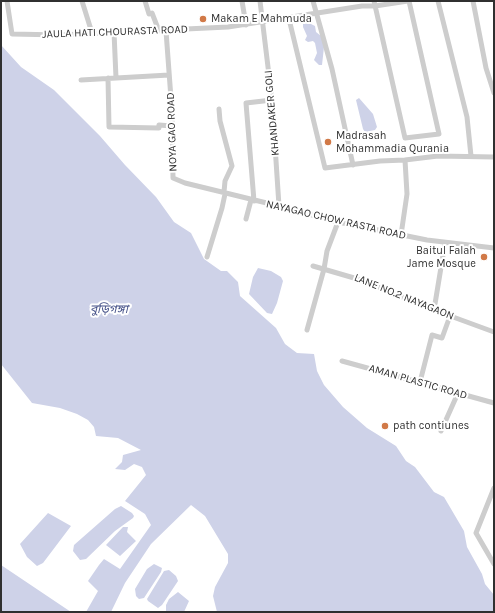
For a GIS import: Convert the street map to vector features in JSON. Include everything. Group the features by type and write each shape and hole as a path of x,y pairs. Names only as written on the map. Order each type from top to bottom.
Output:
{"street":[{"name":"JAULA HATI CHOURASTA ROAD","path":"6,1 12,34 166,31 246,24 375,4 408,1"},
{"path":"82,1 92,33"},
{"path":"145,1 149,14 152,13 159,31"},
{"path":"242,1 246,24"},
{"name":"KHANDAKER GOLI","path":"260,1 272,100 279,206"},
{"path":"314,1 353,165"},
{"path":"375,4 405,138 439,134 408,1"},
{"path":"438,1 467,117 471,156"},
{"path":"473,1 486,68 494,93"},
{"path":"289,18 325,168 438,156 494,157"},
{"name":"NOYA GAO ROAD","path":"166,31 172,126 173,178 185,183 226,194"},
{"path":"114,32 116,78"},
{"path":"81,80 169,75"},
{"path":"108,78 109,127 159,128 160,125 172,126"},
{"path":"246,219 252,200 246,103 272,100"},
{"path":"207,258 226,194 224,192 225,181 232,166 220,121 219,109"},
{"path":"401,235 407,204 405,160"},
{"name":"NAYAGAO CHOW RASTA ROAD","path":"226,194 279,206 338,222 401,235 445,243 494,248"},
{"path":"307,330 324,268 327,251 338,222"},
{"path":"434,310 445,243"},
{"name":"LANE NO.2 NAYAGAON","path":"313,266 361,280 434,310 494,332"},
{"path":"420,382 432,335 442,338 450,316"},
{"name":"AMAN PLASTIC ROAD","path":"342,361 494,403"},
{"path":"441,431 458,393"},
{"path":"494,488 476,533 477,538 494,564"}],"water":[{"path":"305,21 315,26 316,32 321,36 324,47 322,65 319,65 314,60 317,53 315,43 313,41 308,42 305,40 307,36 303,27 303,22"},
{"name":"বুড়িগঙ্গা","path":"1,45 21,67 54,90 100,136 156,197 174,222 191,233 204,259 221,271 227,271 238,282 240,296 276,328 285,344 297,353 314,354 317,371 324,385 343,407 367,428 396,446 406,461 415,467 434,492 444,497 464,531 467,547 482,574 485,584 494,595 494,612 217,612 213,596 215,587 228,563 228,554 205,516 191,505 151,544 125,583 111,612 86,612 98,591 88,581 99,565 104,559 120,569 151,525 145,514 125,501 146,475 142,467 134,464 125,470 115,469 122,462 123,455 141,450 118,438 96,436 94,427 88,420 77,414 60,408 32,403 1,364"},
{"path":"359,98 373,114 377,127 375,130 365,132 363,129 356,100"},
{"path":"258,268 271,271 281,277 283,281 277,303 272,314 267,313 249,294 253,277"},
{"path":"121,506 132,513 134,516 133,518 115,531 86,559 80,560 73,551 74,545 115,509"},
{"path":"48,513 71,526 43,563 37,566 27,557 20,544"},
{"path":"123,527 128,527 127,532 136,541 120,556 106,545"},
{"path":"154,564 162,568 161,572 144,598 139,599 136,596 135,589 147,569"},
{"path":"1,565 71,612 1,612"},
{"path":"169,570 176,576 178,581 162,605 158,608 147,599 164,571"},
{"path":"178,592 189,601 184,612 166,612 166,605 169,599"}],"place":[{"name":"Makam E Mahmuda","path":"203,19"},
{"name":"Madrasah Mohammadia Qurania","path":"328,142"},
{"name":"Baitul Falah Jame Mosque","path":"484,257"},
{"name":"path contiunes","path":"385,426"}]}
